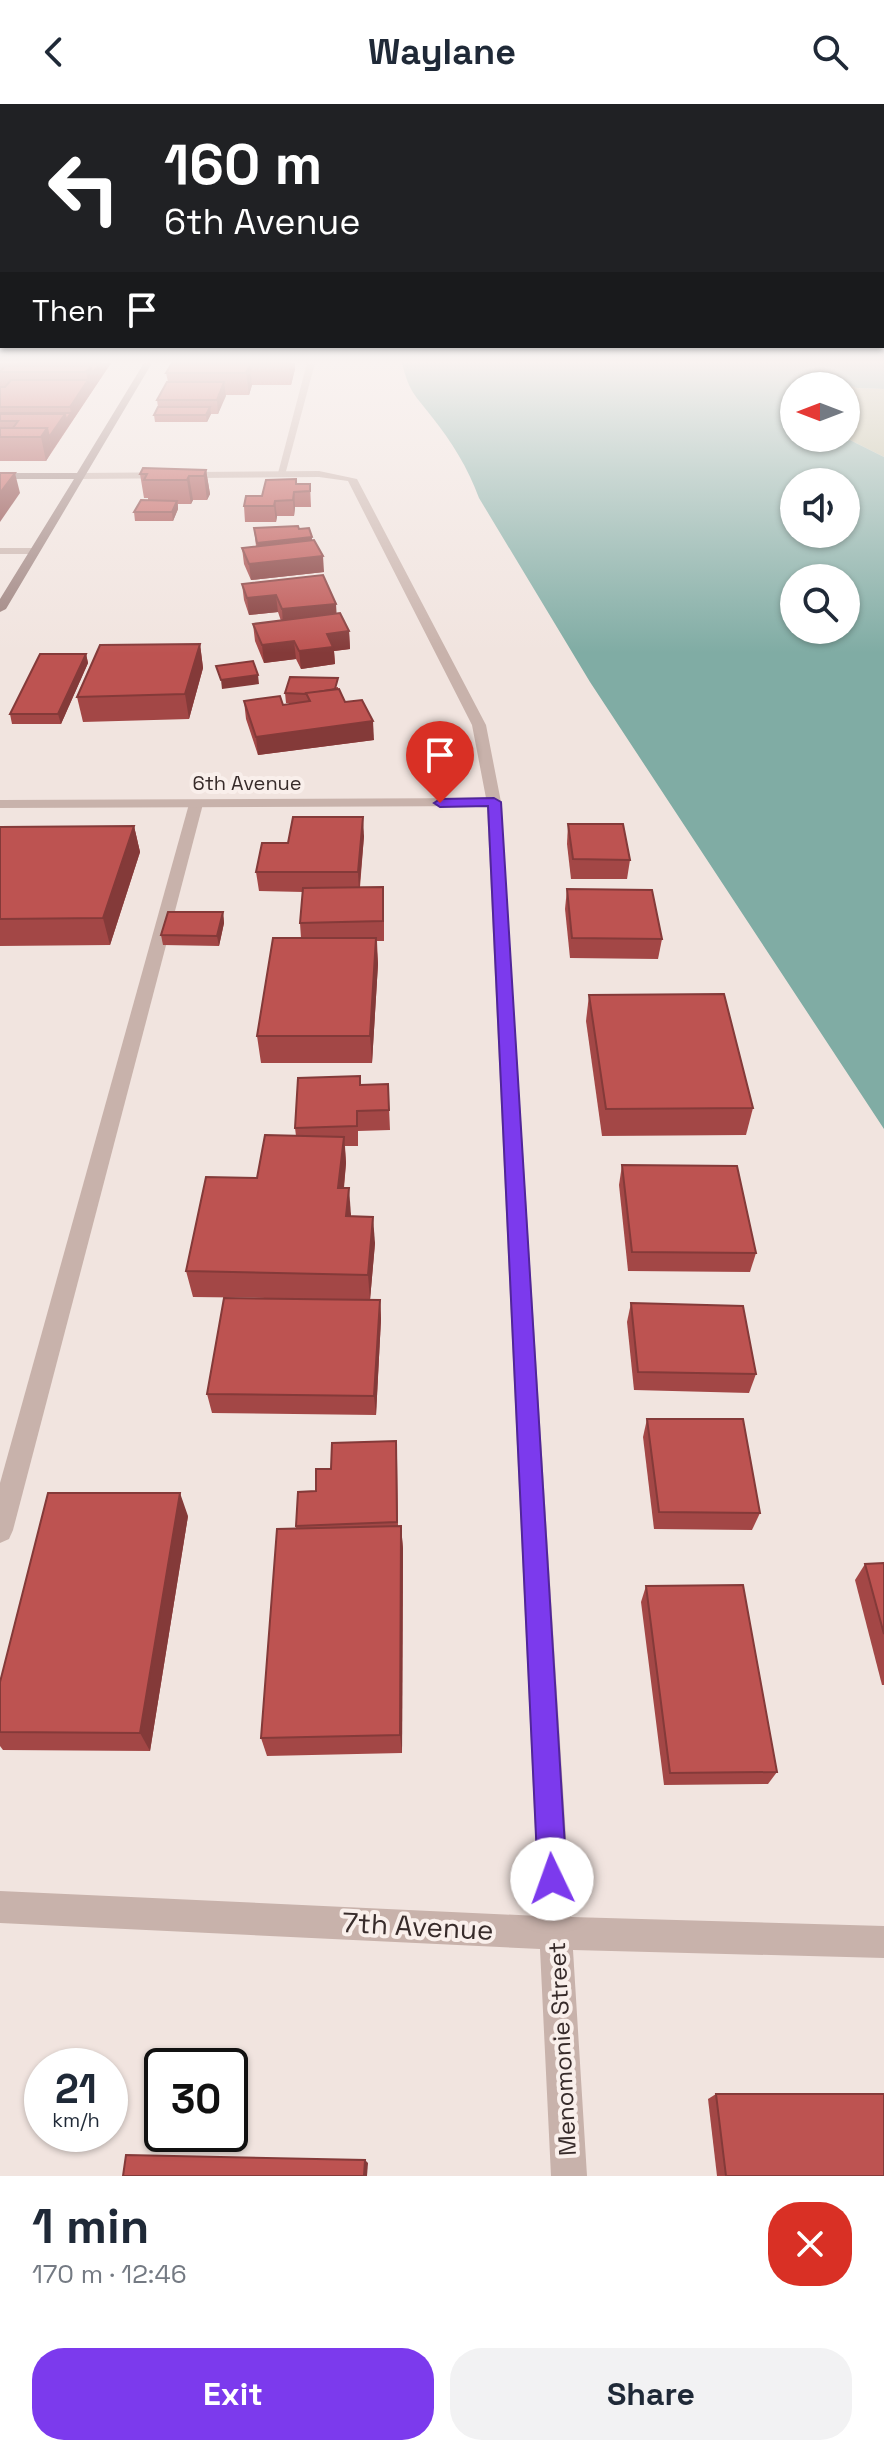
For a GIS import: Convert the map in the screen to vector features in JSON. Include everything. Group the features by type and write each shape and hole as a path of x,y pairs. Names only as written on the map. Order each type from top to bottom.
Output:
{"main road":[{"path":"0,609 90,460"},
{"path":"0,476 80,476"}],"street":[{"path":"80,476 280,475 284,460"},
{"name":"Menomonie Street","path":"280,475 341,476 352,479 357,486 479,725 494,802 569,2176"},
{"path":"0,551 35,551"},
{"name":"6th Avenue","path":"0,804 494,802"},
{"path":"0,1530 196,804"},
{"name":"7th Avenue","path":"0,1907 555,1933 884,1942"}],"water":[{"path":"461,460 884,460 884,1129 590,682 479,498"}],"building":[{"path":"143,468 206,470 204,476 189,476 187,480 144,480 147,474 140,474"},
{"path":"0,473 15,473 0,493"},
{"path":"296,479 296,484 310,484 310,491 294,492 293,500 275,501 274,506 244,506 246,496 262,496 266,480"},
{"path":"141,500 177,501 172,512 134,512"},
{"path":"298,526 299,529 309,528 312,537 257,543 254,528"},
{"path":"314,540 323,556 249,564 242,548"},
{"path":"323,575 336,604 282,609 276,595 247,598 242,584"},
{"path":"340,613 349,631 327,634 333,647 299,651 294,641 262,645 253,624"},
{"path":"200,644 185,694 77,697 100,645"},
{"path":"40,654 86,654 58,714 10,714"},
{"path":"253,661 258,675 221,680 216,666"},
{"path":"290,677 338,678 335,689 307,694 285,693"},
{"path":"339,689 345,702 362,700 373,721 256,737 244,701 280,696 283,705 310,701 306,693"},
{"path":"293,817 363,817 358,872 256,872 262,843 288,843"},
{"path":"568,824 623,824 630,860 573,859"},
{"path":"134,826 103,918 0,919 0,827"},
{"path":"383,887 383,921 300,923 303,888"},
{"path":"567,889 652,890 662,939 572,938"},
{"path":"168,912 223,912 217,936 161,935"},
{"path":"273,938 376,938 370,1036 257,1036"},
{"path":"724,994 753,1108 606,1109 589,995"},
{"path":"360,1076 360,1085 388,1084 389,1110 357,1111 357,1126 295,1128 298,1078"},
{"path":"265,1135 344,1137 338,1188 349,1188 346,1216 373,1217 368,1275 186,1271 206,1177 257,1178"},
{"path":"622,1165 737,1166 756,1253 632,1252"},
{"path":"224,1298 380,1300 374,1396 207,1394"},
{"path":"631,1303 743,1306 756,1374 638,1372"},
{"path":"647,1419 743,1419 760,1513 659,1512"},
{"path":"396,1441 397,1522 296,1526 298,1492 316,1491 316,1469 331,1469 332,1443"},
{"path":"48,1493 180,1493 140,1733 0,1732 0,1682"},
{"path":"401,1526 400,1735 261,1738 277,1529"},
{"path":"884,1563 884,1634 865,1564"},
{"path":"743,1585 777,1772 670,1773 646,1586"},
{"path":"716,2094 884,2094 884,2176 726,2176"},
{"path":"126,2155 365,2160 364,2176 123,2176"}],"route":[{"path":"440,803 494,802 552,1879"}]}
